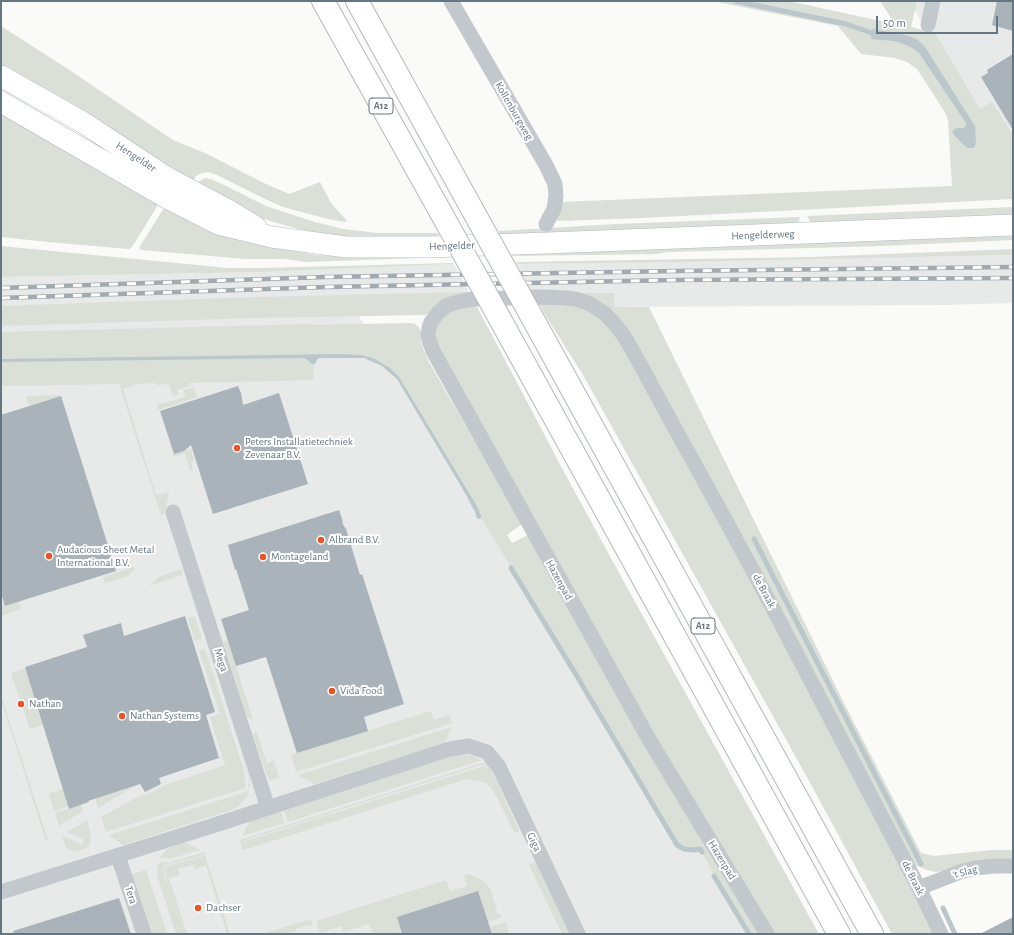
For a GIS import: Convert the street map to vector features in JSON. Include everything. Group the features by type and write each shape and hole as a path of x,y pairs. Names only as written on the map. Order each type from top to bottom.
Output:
{"highway":[{"name":"A12","path":"323,1 839,934"},
{"name":"A12","path":"357,1 872,934"}],"main road":[{"name":"Hengelder","path":"1,76 84,123 166,177 249,222 272,237"},
{"name":"Hengelder","path":"1,102 167,198 218,224 272,237 346,247 427,247 513,243"},
{"name":"Hengelderweg","path":"513,243 1013,225"}],"street":[{"name":"Kollenburgweg","path":"451,1 555,184 556,196 554,208 546,224"},
{"path":"928,25 933,1"},
{"name":"de Braak","path":"542,297 576,299 590,304 604,313 624,336 768,599 941,934"},
{"name":"Hazenpad","path":"542,297 472,299 446,306 431,322 428,335 431,347 650,741 767,934"},
{"name":"Mega","path":"174,512 196,587 268,808"},
{"name":"Giga","path":"268,808 450,749 469,746 487,752 499,767 578,934"},
{"path":"1,892 268,808"},
{"name":"Tera","path":"118,856 144,934"},
{"name":"'t Slag","path":"918,888 975,868 1013,866"}],"shaded area":[{"path":"712,1 788,1 895,24 880,1 917,1 911,27 935,33 980,109 992,102 1013,135 1013,199 558,221 555,215 560,202 952,186 948,121 946,114 917,69 907,62 895,58 861,54 838,26"},
{"path":"909,1 1013,1 1013,172"},
{"path":"1,26 173,140 205,153 289,194 320,182 331,203 347,221 345,222 328,219 283,207 208,172 196,176 191,183 1,69"},
{"path":"872,29 912,37 918,40 925,47 975,126 976,142 973,148 967,148 952,132 957,128 964,128 966,123 919,53 906,45 894,41 871,39"},
{"path":"1,109 161,200 132,247 129,249 1,237"},
{"path":"205,178 211,179 266,206 315,222 343,229 377,233 437,233 440,238 375,239 325,235 295,228 243,211 198,183"},
{"path":"167,203 260,244 294,251 333,256 449,254 450,257 306,262 285,259 245,259 140,249 139,248"},
{"path":"1013,207 1013,217 812,225 807,216"},
{"path":"800,217 798,225 502,237 499,231 616,224"},
{"path":"1013,233 1013,240 881,246 669,252 656,254 513,256 511,254"},
{"path":"1,246 228,268 454,264 262,272 1,277"},
{"path":"1013,249 1013,255 675,262 517,264 516,262 809,257"},
{"path":"1013,255 1013,303 945,305 614,307 613,293 532,292 517,264"},
{"path":"454,264 470,294 356,312 575,673 677,845 684,849 700,849 714,876 749,934 1,934 1,277 262,272"},
{"path":"469,292 472,297 425,315 251,318 1,326 1,306 260,297"},
{"path":"532,292 614,293 614,307 649,307 844,703 921,853 934,856 991,850 1013,850 1013,861 936,872 917,866 909,858 615,315"},
{"path":"538,302 581,306 610,325 637,365 937,934 892,934 808,779 583,375"},
{"path":"475,303 624,582 819,934 771,934 682,788 438,354 434,329 447,311"},
{"path":"410,323 419,327 421,332 421,341 429,362 522,524 507,535 512,543 528,535 763,934 749,934 714,876 700,849 684,849 677,845 396,376 383,365 368,358 314,356 313,380 189,383 190,386 177,390 178,395 173,396 169,384 135,384 123,389 156,495 169,492 165,513 161,515 119,384 1,386 1,332"},
{"path":"339,354 360,355 373,358 390,368 399,377 478,508 481,518 477,518 465,493 397,379 382,366 364,358 319,358 315,364 312,364 305,358 1,362 1,359"},
{"path":"194,387 197,397 158,410 157,405 185,397 183,390"},
{"path":"26,396 61,396 29,406"},
{"path":"191,449 194,461 191,463 193,470 190,471 185,453 173,457 172,454"},
{"path":"134,567 134,570 128,576 105,583 103,577"},
{"path":"181,569 182,575 149,586 158,577"},
{"path":"19,602 21,609 1,616 1,605 4,604 5,606"},
{"path":"195,616 202,639 195,641 188,618"},
{"path":"228,641 253,720 247,717 223,642"},
{"path":"205,648 244,771 245,788 106,832 101,817 143,794 145,796 165,785 225,765 210,717 220,714 199,651"},
{"path":"209,649 248,771 250,787 248,787 248,773"},
{"path":"26,668 43,725 30,729 11,673"},
{"path":"1,695 48,840 46,841 1,700"},
{"path":"431,711 434,720 449,715 452,723 296,772 291,755"},
{"path":"452,727 444,743 314,784 298,775"},
{"path":"256,731 267,763 274,760 279,778 270,780 267,776 253,736"},
{"path":"457,755 471,755 482,760 288,822 284,811"},
{"path":"485,762 490,767 519,830 515,833 514,832 497,797 486,783 467,779 244,850 242,849 240,840","holes":["484,764 488,768 484,766 242,842"]},
{"path":"140,783 98,808 95,798"},
{"path":"63,789 69,806 54,811 49,794"},
{"path":"249,791 243,802 234,809 123,845 109,835"},
{"path":"81,805 83,811 59,826 55,813"},
{"path":"281,812 284,823 242,836 250,821"},
{"path":"87,820 91,836 90,844 87,848 74,852 66,848 62,835 82,845 84,840 67,832"},
{"path":"184,842 200,850 169,859 166,857 159,859 167,849"},
{"path":"204,852 230,934 227,934 206,865 195,869 193,865 178,869 180,875 169,878 187,934 176,934 157,871 158,864 165,862 168,863","holes":["204,856 164,867 167,881 165,881 163,866"]},
{"path":"536,862 570,934 562,934 529,865"},
{"path":"146,870 167,934 148,934 130,875"},
{"path":"469,874 482,880 490,888 498,915 500,914 501,917 500,918 488,922 478,891 397,917 401,932 395,934 373,934 369,924 343,932 341,926 320,933 316,921 446,880 450,891 467,886 464,875"},
{"path":"311,919 313,925 297,928 297,930 284,934 262,934"},
{"path":"506,922 509,934 492,934 490,927"}],"building":[{"path":"997,1 1013,1 1013,31 992,25"},
{"path":"1013,54 1013,130 981,77 988,73 987,70"},
{"path":"238,386 243,405 279,393 308,484 213,514 191,445 184,451 174,454 160,411"},
{"path":"61,396 116,571 5,606 1,593 1,415"},
{"path":"339,510 360,575 362,574 404,704 364,717 368,731 297,753 266,657 236,666 221,619 249,610 228,545"},
{"path":"185,616 215,712 206,715 219,758 159,778 161,784 145,792 140,784 88,801 89,802 69,809 25,667 87,647 83,635 121,623 124,636"},
{"path":"478,891 492,934 402,934 397,917"},
{"path":"119,898 131,934 14,934 13,931"},
{"path":"1013,917 1013,934 980,934"}],"waterway":[{"path":"735,1 846,24 872,33"},
{"path":"754,539 921,864"},
{"path":"511,568 677,845 684,849 700,849 702,852"},
{"path":"714,876 749,934"},
{"path":"943,908 955,934"}],"railway":[{"path":"1,288 325,277 1013,267"},
{"path":"1,298 326,287 676,280 1013,278"}],"place":[{"name":"Peters Installatietechniek Zevenaar B.V.","path":"237,448"},
{"name":"Albrand B.V.","path":"321,540"},
{"name":"Audacious Sheet Metal International B.V.","path":"49,556"},
{"name":"Montageland","path":"263,557"},
{"name":"Vida Food","path":"332,691"},
{"name":"Nathan","path":"21,704"},
{"name":"Nathan Systems","path":"122,716"},
{"name":"Dachser","path":"198,908"}]}
